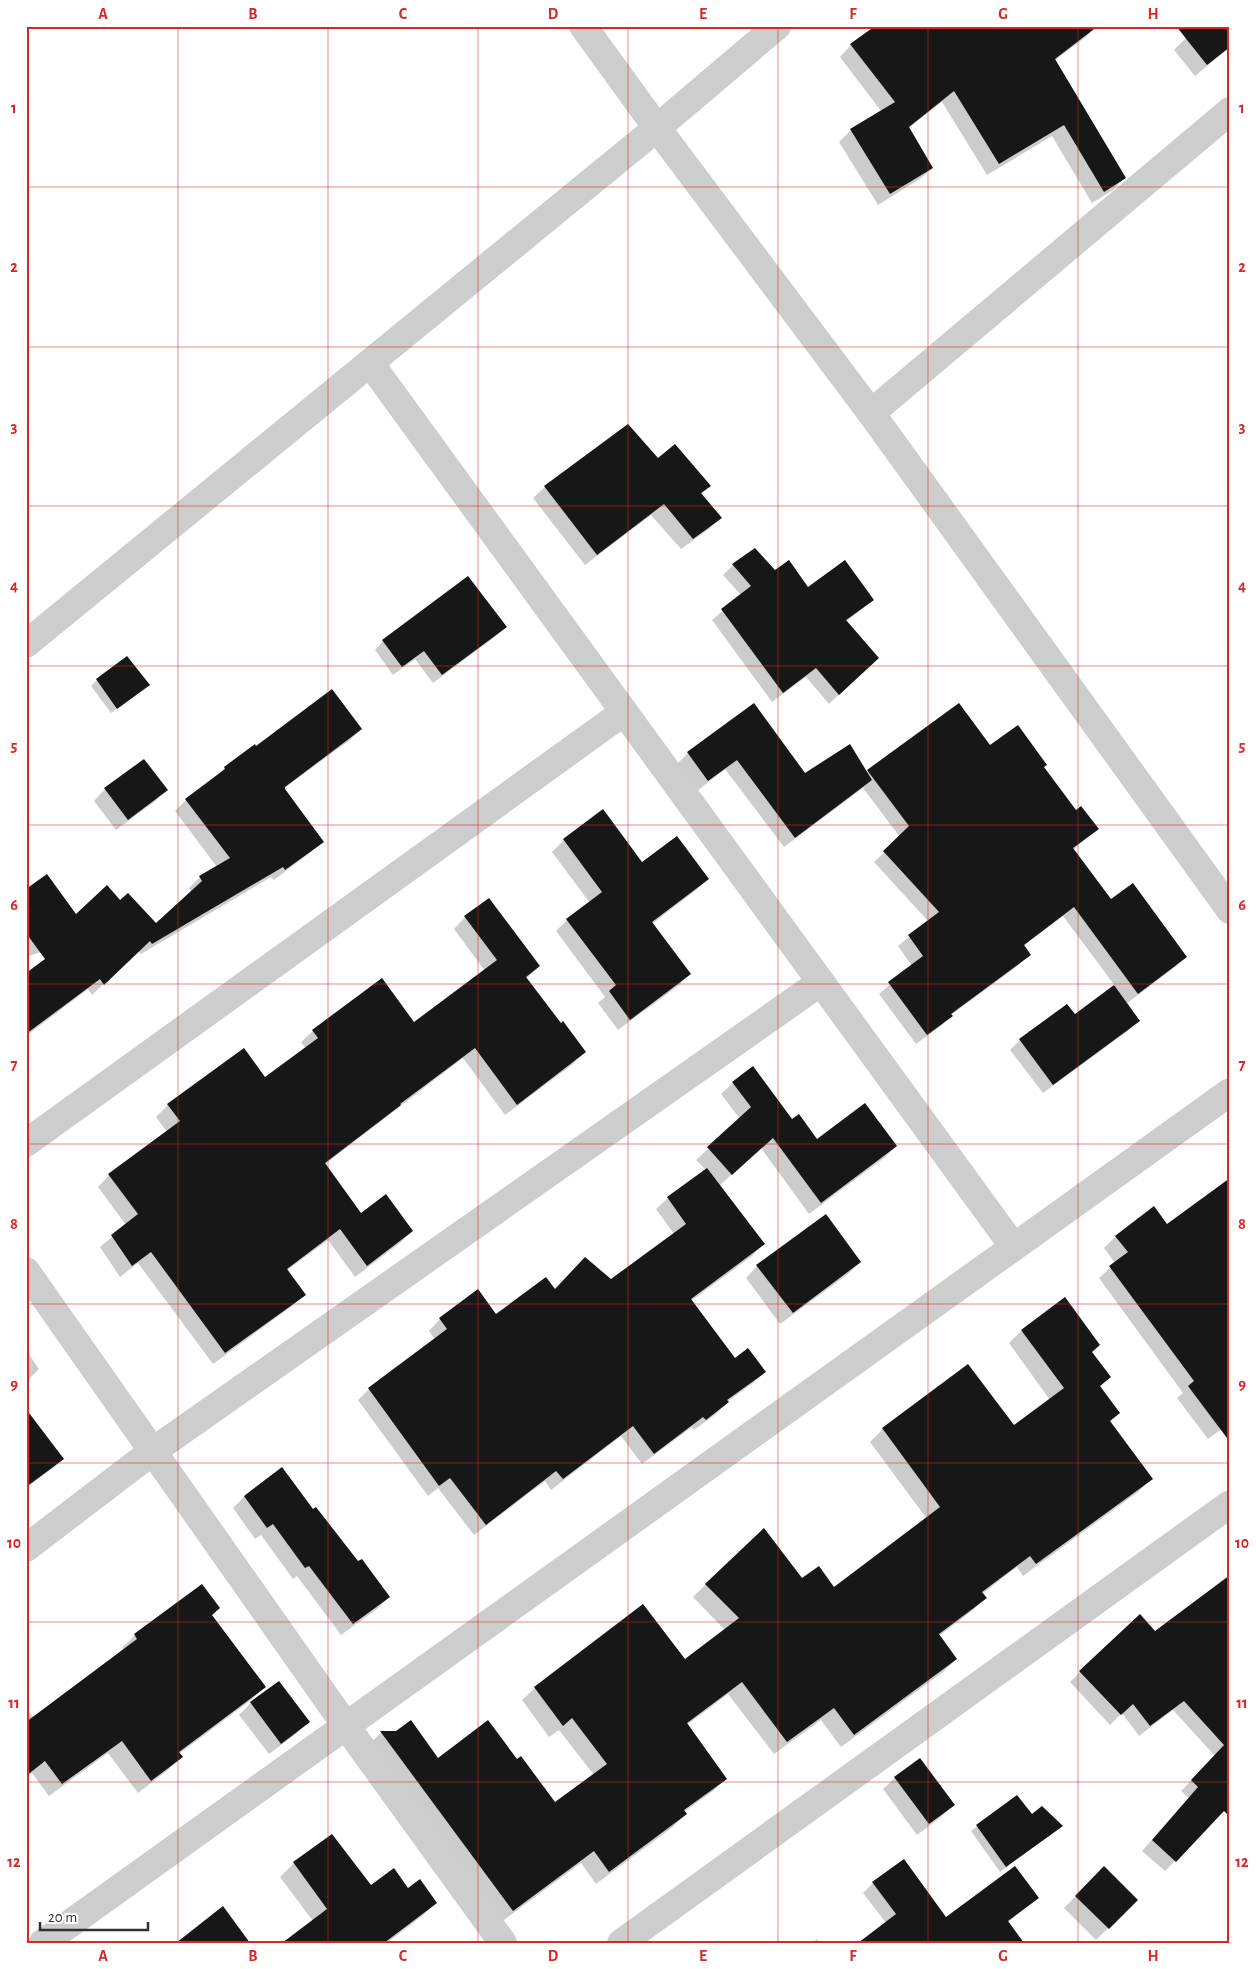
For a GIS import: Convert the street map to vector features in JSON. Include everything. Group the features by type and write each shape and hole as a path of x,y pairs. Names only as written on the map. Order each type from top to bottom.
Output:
{"street":[{"path":"583,26 657,128 871,413 1230,910"},
{"path":"26,644 657,128 777,26"},
{"path":"871,413 1230,111"},
{"path":"370,363 1012,1246"},
{"path":"26,1143 624,712"},
{"path":"26,1548 153,1450 820,982"},
{"path":"43,1943 1012,1246 1230,1092"},
{"path":"26,1271 346,1726 503,1943"},
{"path":"621,1943 1230,1504"}],"building":[{"path":"875,26 1098,26 1055,59 1126,178 1104,192 1064,125 999,164 954,91 909,127 933,168 890,194 850,129 895,102 850,44"},
{"path":"1176,26 1230,26 1230,47 1207,65"},
{"path":"628,424 658,458 675,444 711,486 701,493 722,518 693,539 664,504 597,555 544,486"},
{"path":"755,548 775,570 789,560 808,587 845,560 874,600 846,620 879,658 839,695 816,668 783,693 721,609 751,586 732,564"},
{"path":"468,576 507,627 442,675 424,651 402,667 382,640"},
{"path":"127,656 150,685 117,709 96,679"},
{"path":"332,689 362,729 285,787 324,842 285,870 283,867 152,944 150,941 104,985 100,979 26,1034 26,973 45,959 26,933 26,889 47,874 76,914 107,885 120,900 128,893 156,923 202,881 199,876 230,858 185,799 225,769 224,767 255,744 256,746"},
{"path":"754,703 805,773 850,744 872,780 795,838 737,760 708,781 687,752"},
{"path":"959,703 990,745 1018,725 1047,765 1044,767 1076,810 1081,806 1099,829 1073,848 1111,899 1133,883 1187,957 1138,994 1074,907 1024,945 1031,955 951,1014 953,1016 927,1035 888,982 923,956 908,935 939,912 883,851 909,826 867,770"},
{"path":"144,759 168,790 128,820 104,788"},
{"path":"603,809 642,862 677,836 709,879 652,922 691,974 630,1020 609,991 616,985 566,919 602,892 563,839"},
{"path":"489,898 540,966 526,977 586,1052 517,1105 475,1048 325,1163 361,1213 386,1194 413,1231 367,1266 340,1229 287,1269 306,1295 225,1353 151,1252 132,1266 111,1235 138,1214 108,1174 180,1121 167,1104 244,1048 265,1077 318,1038 312,1030 382,978 414,1022 497,960 464,916"},
{"path":"1114,985 1140,1021 1053,1085 1019,1039 1067,1004 1075,1014"},
{"path":"753,1066 792,1119 799,1114 817,1139 865,1103 897,1146 821,1203 773,1138 732,1175 707,1147 751,1107 732,1082"},
{"path":"707,1168 765,1244 691,1299 735,1358 748,1348 766,1372 727,1400 729,1402 706,1420 703,1417 654,1454 633,1426 563,1479 556,1471 486,1525 450,1478 439,1486 368,1388 447,1329 439,1318 478,1289 496,1314 546,1277 555,1289 585,1257 611,1279 686,1224 667,1197"},
{"path":"1230,1178 1230,1442 1188,1386 1194,1381 1109,1266 1128,1252 1115,1236 1154,1206 1167,1224"},
{"path":"826,1214 861,1262 793,1313 756,1265"},
{"path":"1065,1297 1100,1345 1092,1352 1111,1377 1100,1386 1120,1413 1110,1421 1153,1479 1036,1564 1030,1556 982,1592 987,1598 939,1634 957,1659 854,1735 834,1708 787,1742 742,1682 687,1723 727,1779 684,1810 687,1814 609,1872 594,1851 513,1911 380,1731 396,1731 411,1720 438,1758 488,1720 517,1759 521,1756 555,1802 607,1764 572,1718 563,1726 534,1687 643,1604 685,1659 739,1618 705,1584 764,1528 802,1578 819,1566 834,1587 940,1507 882,1428 968,1364 1014,1425 1064,1388 1021,1330"},
{"path":"26,1409 64,1459 26,1487"},
{"path":"282,1467 313,1509 316,1507 358,1561 362,1559 390,1597 353,1624 309,1566 305,1568 273,1524 267,1528 244,1496"},
{"path":"1230,1575 1230,1817 1224,1811 1176,1862 1152,1840 1198,1787 1191,1780 1224,1745 1184,1701 1150,1726 1133,1704 1121,1715 1079,1671 1140,1614 1155,1631"},
{"path":"202,1584 220,1608 212,1615 266,1687 179,1752 183,1757 151,1781 122,1741 62,1784 45,1761 26,1776 26,1722 137,1639 134,1634"},
{"path":"279,1681 310,1722 281,1744 250,1702"},
{"path":"920,1758 955,1805 929,1824 894,1777"},
{"path":"1017,1795 1032,1814 1042,1806 1063,1826 1006,1867 976,1825"},
{"path":"332,1834 371,1885 394,1868 408,1888 420,1879 437,1903 384,1943 282,1943 327,1909 293,1862"},
{"path":"904,1859 946,1917 1015,1866 1039,1898 1008,1921 1024,1943 858,1943 896,1914 872,1882"},
{"path":"1104,1866 1138,1900 1109,1929 1075,1896"},
{"path":"223,1906 250,1943 176,1943"}]}
